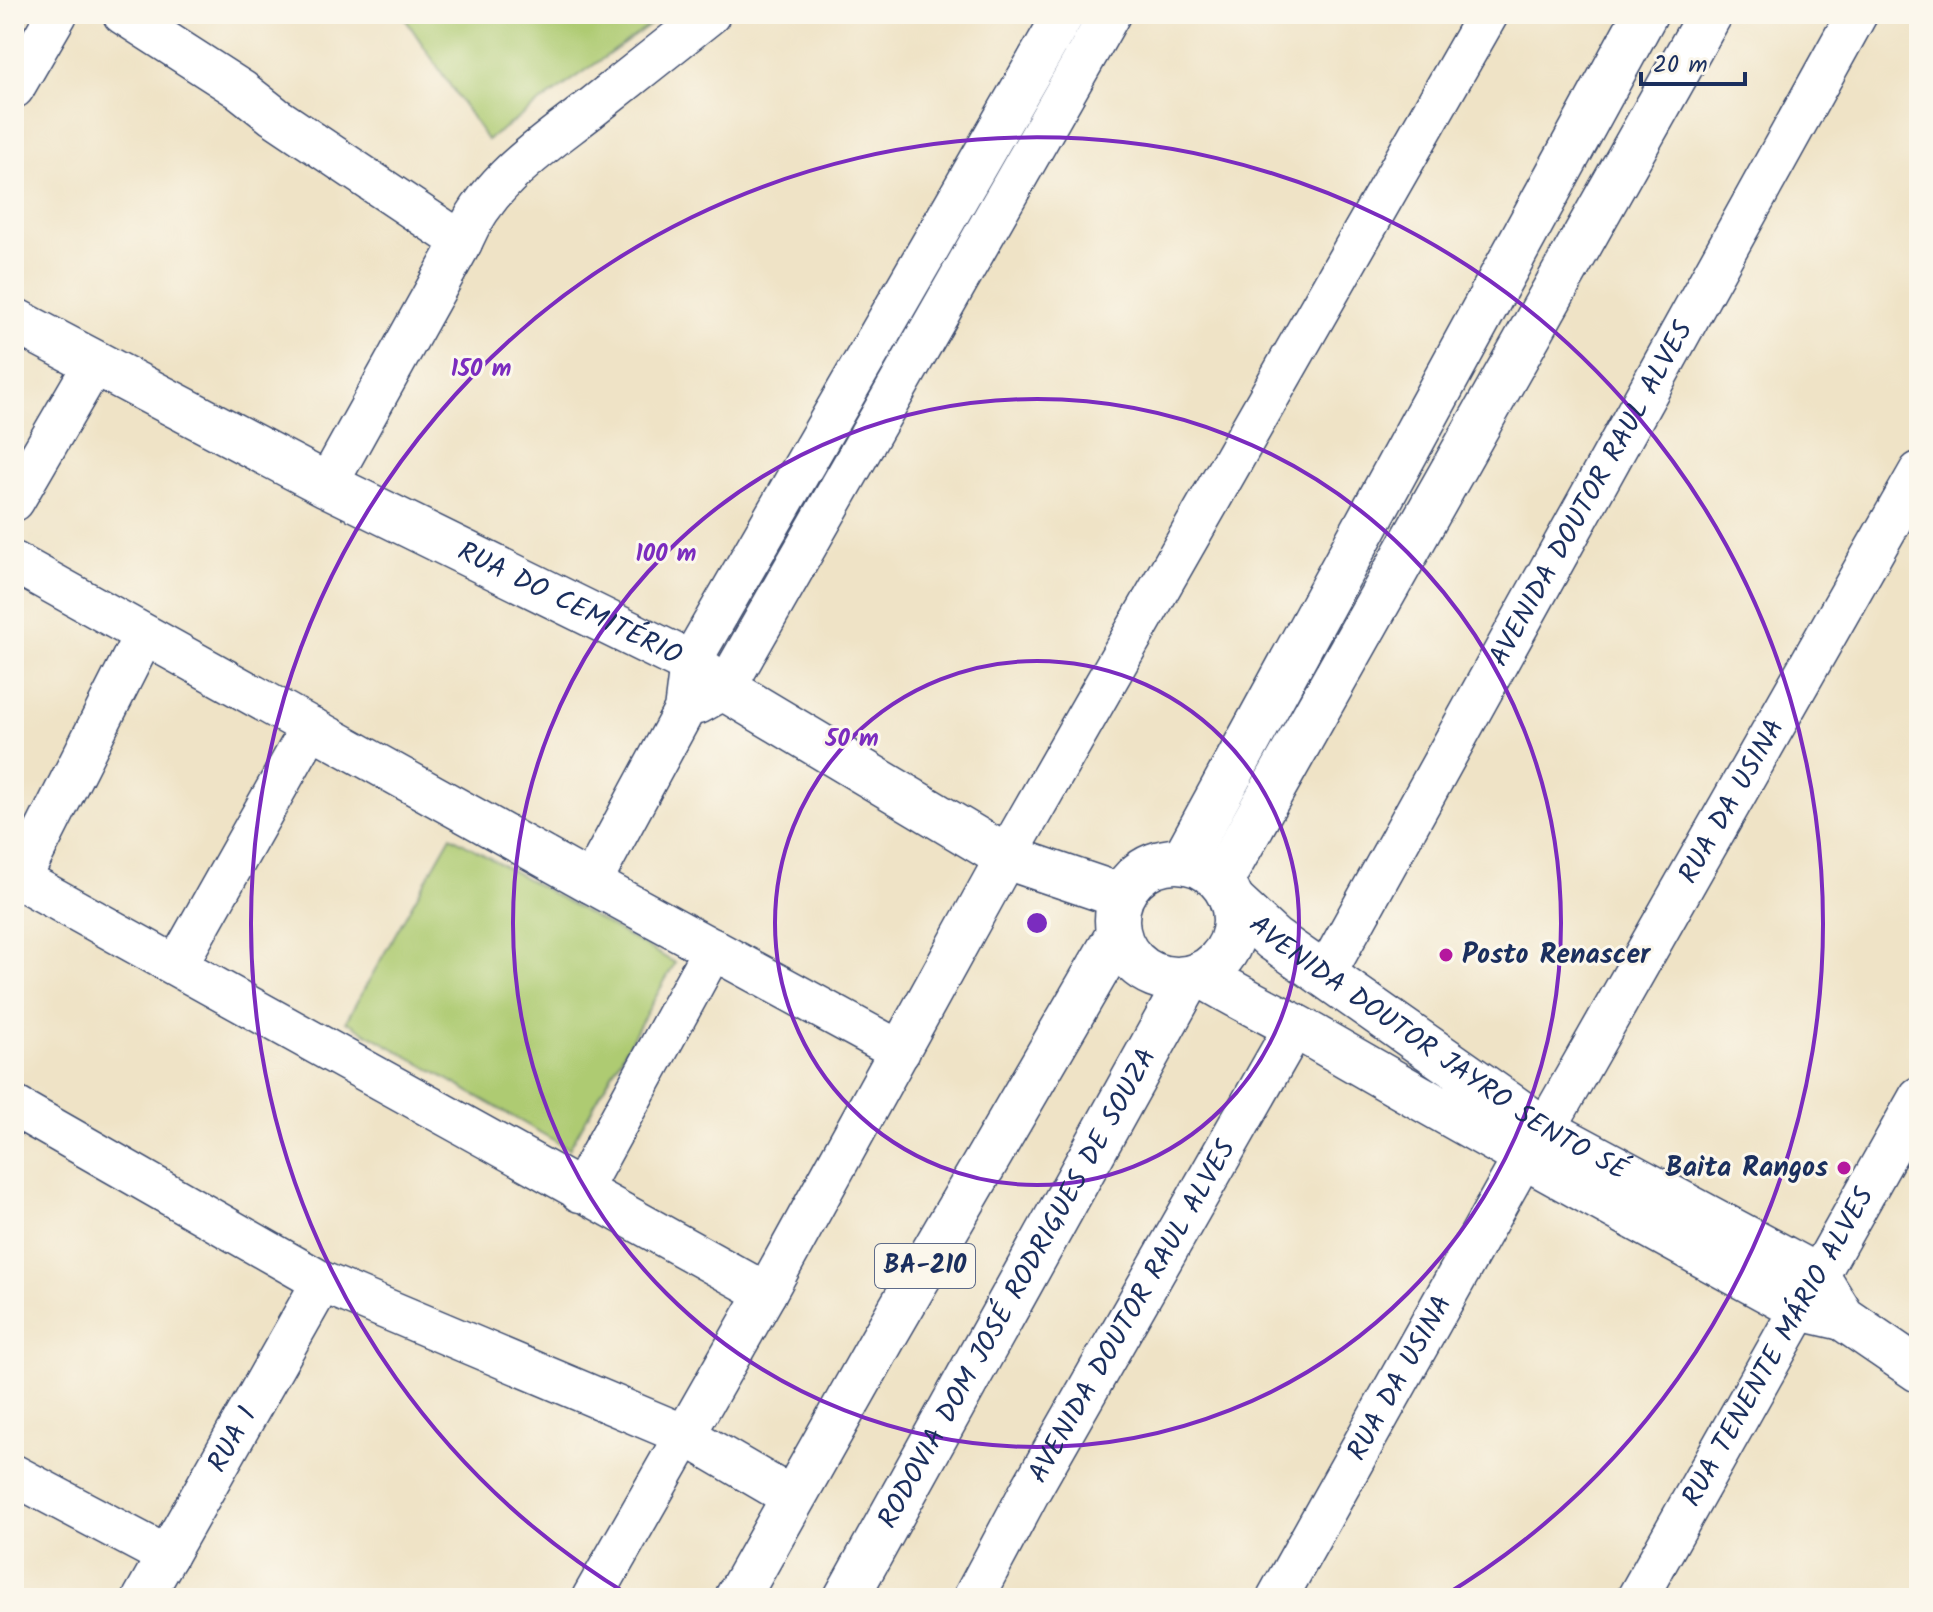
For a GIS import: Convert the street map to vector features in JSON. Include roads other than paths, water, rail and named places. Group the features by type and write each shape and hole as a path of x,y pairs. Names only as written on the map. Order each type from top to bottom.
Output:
{"main road":[{"path":"1212,881 1710,14"},
{"path":"1212,881 1641,15"},
{"name":"RUA DO CEMITÉRIO","path":"14,320 327,485 690,663 725,689 1006,857 1119,916"},
{"path":"1146,868 1212,881 1235,925 1228,949 1194,976 1166,980 1144,972 1127,956 1119,916 1146,868"},
{"name":"AVENIDA DOUTOR JAYRO SENTO SÉ","path":"1212,881 1273,939 1325,975 1534,1144"},
{"name":"BA-210","path":"737,1598 1119,916"},
{"name":"AVENIDA DOUTOR JAYRO SENTO SÉ","path":"1194,976 1534,1144 1808,1292"},
{"name":"RODOVIA DOM JOSÉ RODRIGUES DE SOUZA","path":"846,1598 1194,976"},
{"path":"1808,1292 1919,1370"}],"street":[{"path":"14,88 57,14"},
{"path":"123,14 241,90 274,116 462,242"},
{"path":"327,485 462,242 473,216 502,181 710,14"},
{"path":"591,883 684,711 690,663 1064,14"},
{"path":"684,711 725,689 1110,14"},
{"path":"592,1598 766,1293 1006,857 1488,14"},
{"name":"AVENIDA DOUTOR RAUL ALVES","path":"1325,975 1857,14"},
{"path":"14,501 95,362"},
{"name":"RUA DA USINA","path":"1277,1598 1919,472"},
{"path":"14,562 900,1051"},
{"path":"144,635 17,878 766,1293"},
{"path":"177,965 311,727"},
{"path":"580,1192 713,949"},
{"name":"AVENIDA DOUTOR RAUL ALVES","path":"973,1598 1029,1493 1295,1026"},
{"name":"RUA TENENTE MÁRIO ALVES","path":"1637,1598 1919,1097"},
{"path":"14,1106 322,1282 685,1435 793,1498"},
{"name":"RUA 1","path":"143,1598 322,1282"},
{"path":"14,1475 167,1556"}],"place":[{"name":"Posto Renascer","path":"1446,955"},
{"name":"Baita Rangos","path":"1844,1168"}]}
